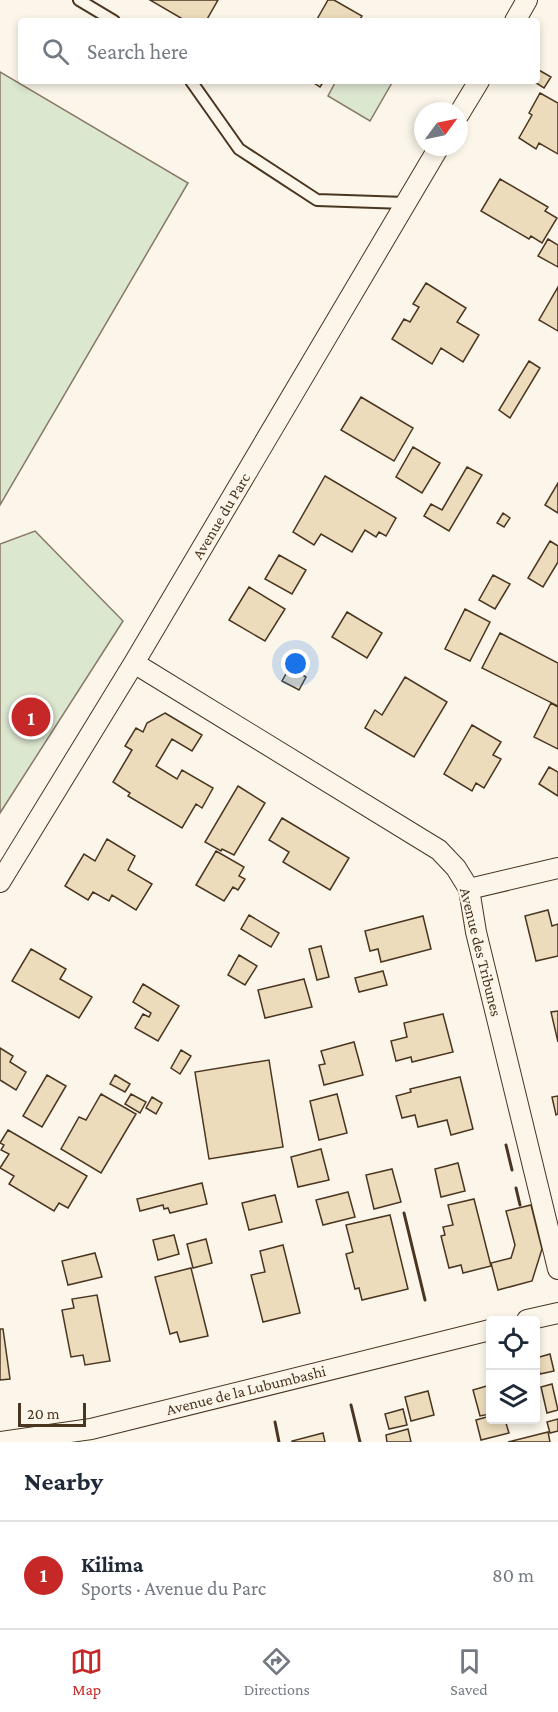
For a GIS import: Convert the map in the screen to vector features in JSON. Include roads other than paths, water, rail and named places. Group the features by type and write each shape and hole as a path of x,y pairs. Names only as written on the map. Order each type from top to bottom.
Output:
{"street":[{"path":"517,18 527,0"},
{"path":"466,102 477,84"},
{"name":"Avenue du Parc","path":"0,882 134,663 434,156"},
{"name":"Avenue des Tribunes","path":"134,663 439,850 456,868 469,889 476,932 558,1269"},
{"path":"469,889 558,868"},
{"path":"540,1317 558,1313"},
{"name":"Avenue de la Lubumbashi","path":"1,1442 92,1436 486,1331"}],"lane":[{"path":"79,0 109,18"},
{"path":"193,84 239,149 317,200 405,203"}],"place":[{"name":"Kilima","path":"31,717"}]}
